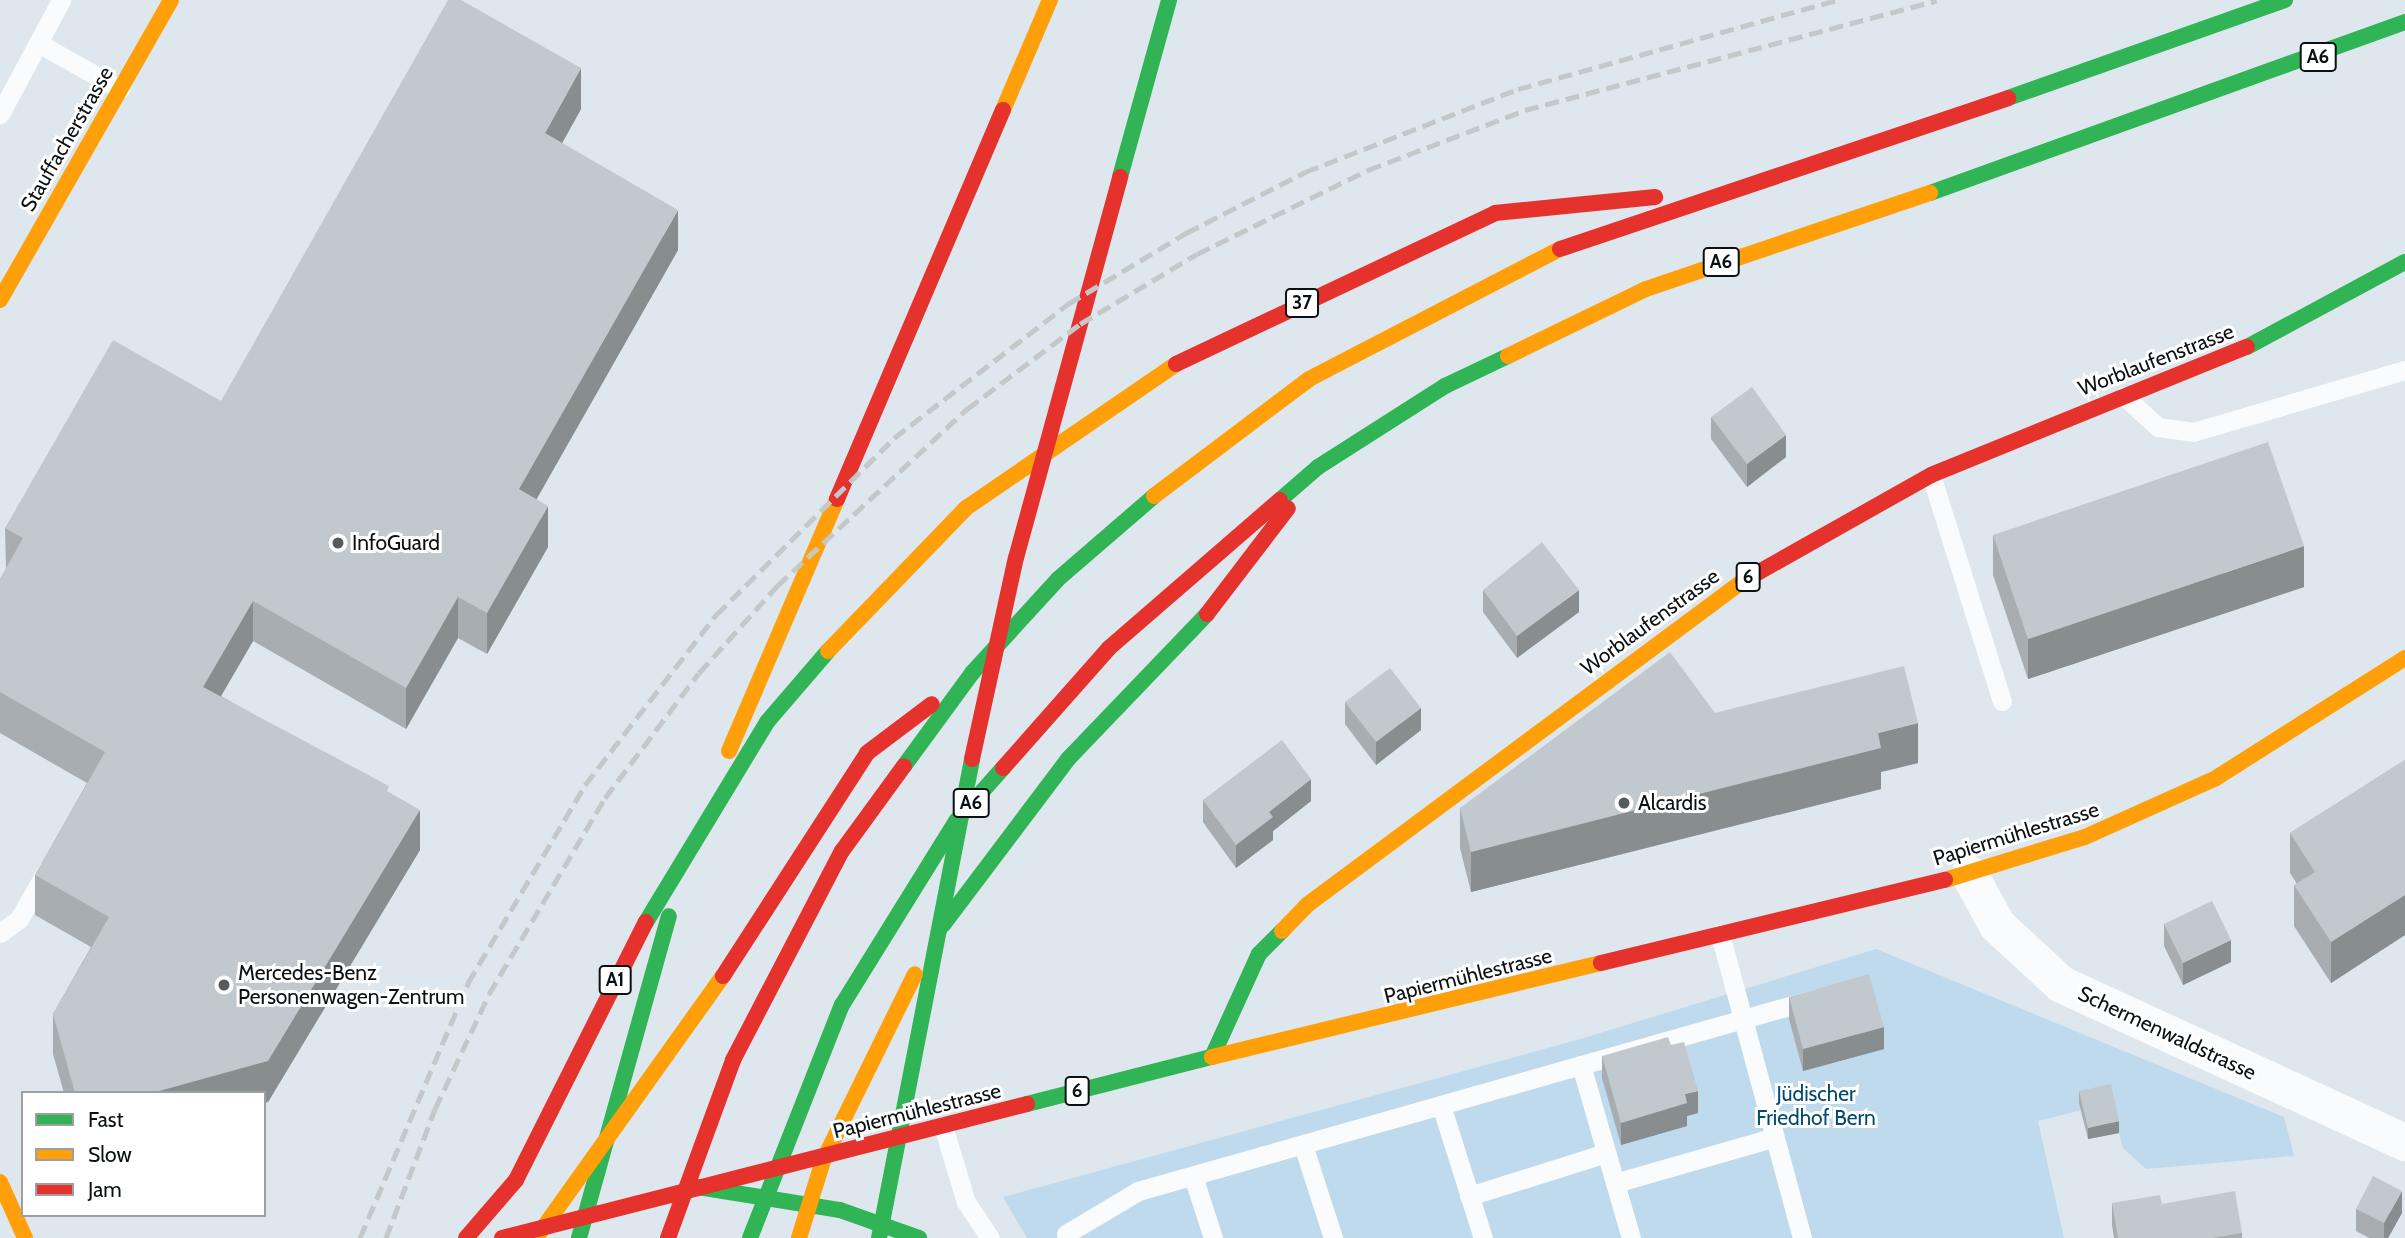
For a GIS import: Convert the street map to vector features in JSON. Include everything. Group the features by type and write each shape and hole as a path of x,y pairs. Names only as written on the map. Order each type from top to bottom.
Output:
{"main road":[{"name":"Stauffacherstrasse","path":"0,300 171,0"},
{"path":"579,1238 641,1002 713,793 1050,0"},
{"path":"879,1238 939,907 1016,558 1169,0"},
{"path":"668,1238 733,1060 800,923 842,851 972,673 1058,579 1128,517 1309,379 1514,268 1727,190 2285,0"},
{"name":"A6","path":"750,1238 842,1005 956,821 1109,648 1318,467 1445,386 1646,289 2230,90 2405,22"},
{"name":"37","path":"1112,399 1352,277 1494,213 1727,190"},
{"name":"Worblaufenstrasse","path":"1212,1057 1259,954 1307,905 1717,598 1931,475 2309,319 2405,262"},
{"name":"A1","path":"466,1238 516,1180 659,897 767,722 928,542 1112,399"},
{"path":"799,1238 856,1087 932,941 992,852 1068,759 1219,602 1318,467"},
{"name":"Papiermühlestrasse","path":"502,1238 529,1235 698,1187 1212,1057 1969,874 2150,813 2405,658"},
{"path":"529,1235 703,1007 867,753 972,673"},
{"path":"0,1182 25,1238"},
{"path":"698,1187 840,1210 919,1238"}],"street":[{"name":"Schermenwaldstrasse","path":"1969,874 1997,925 2061,984 2405,1142"}],"lane":[{"path":"0,114 61,0"},
{"path":"38,43 120,89"},
{"path":"2124,396 2158,427 2193,432 2405,370"},
{"path":"1931,475 2003,701"},
{"path":"0,933 19,919 53,860"},
{"path":"1720,934 1802,1238"},
{"path":"1066,1234 1138,1191 1835,993"},
{"path":"1580,1065 1631,1238"},
{"path":"1441,1105 1483,1238"},
{"path":"943,1126 966,1202 990,1238"},
{"path":"1615,1183 1775,1137"},
{"path":"1303,1144 1333,1238"},
{"path":"1469,1196 1606,1153"},
{"path":"1193,1176 1213,1238"}],"green space":[{"name":"Jüdischer Friedhof Bern","path":"1876,949 2284,1117 2294,1156 2146,1169 2123,1148 2111,1103 2038,1121 2064,1238 1027,1238 1003,1197 1577,1040"}],"building":[{"path":"448,0 461,0 581,68 545,133 678,210 519,489 548,506 487,613 458,597 406,688 253,601 203,687 389,786 387,791 420,810 268,1061 159,1091 74,1091 53,1014 109,917 35,875 105,752 0,692 0,579 23,538 5,528 113,340 221,401"},
{"path":"1752,387 1786,435 1747,464 1711,417"},
{"path":"2268,442 2304,546 2028,639 1993,535"},
{"path":"1542,542 1579,590 1517,636 1483,590"},
{"path":"1670,652 1715,713 1904,666 1918,723 1878,733 1881,748 1471,852 1460,808"},
{"path":"1390,668 1421,708 1376,742 1345,702"},
{"path":"1282,740 1311,779 1269,812 1273,817 1236,845 1203,800"},
{"path":"2405,760 2405,895 2331,942 2294,885 2315,872 2290,833"},
{"path":"2212,901 2231,940 2183,963 2164,924"},
{"path":"1869,974 1884,1027 1803,1049 1789,997"},
{"path":"1668,1037 1671,1045 1684,1042 1698,1091 1685,1094 1687,1103 1621,1123 1602,1056"},
{"path":"2111,1084 2119,1121 2088,1128 2079,1091"},
{"path":"2373,1176 2402,1191 2384,1223 2356,1209"},
{"path":"2235,1191 2242,1233 2212,1238 2118,1238 2112,1203 2160,1195 2162,1204"}],"railway":[{"path":"360,1238 468,983 585,785 716,615 894,438 1068,304 1186,233 1305,172 1518,89 1837,0"},
{"path":"386,1238 435,1109 489,994 605,798 699,673 777,586 967,409 1080,324 1197,254 1368,170 1525,110 1937,0"}],"traffic: fast":[{"path":"1120,177 1169,0"},
{"path":"2008,98 2285,0"},
{"path":"1930,193 2405,22"},
{"path":"2247,347 2405,262"},
{"path":"1280,500 1318,467 1445,386 1508,356"},
{"path":"904,766 972,673 1058,579 1154,496"},
{"path":"943,925 1068,759 1207,614"},
{"path":"646,922 767,722 828,651"},
{"path":"879,1238 972,759"},
{"path":"750,1238 842,1005 956,821 1003,768"},
{"path":"579,1238 669,916"},
{"path":"1027,1104 1212,1057 1259,954 1282,931"},
{"path":"698,1187 840,1210 919,1238"}],"traffic: slow":[{"path":"0,300 171,0"},
{"path":"1003,110 1050,0"},
{"path":"1508,356 1646,289 1930,193"},
{"path":"1154,496 1309,379 1560,249"},
{"path":"828,651 966,508 1176,364"},
{"path":"729,751 837,499"},
{"path":"1282,931 1307,905 1743,581"},
{"path":"1945,880 2085,837 2216,778 2405,658"},
{"path":"1212,1057 1601,963"},
{"path":"799,1238 823,1161 915,974"},
{"path":"536,1238 723,976"},
{"path":"0,1182 25,1238"}],"traffic: jam":[{"path":"1560,249 2008,98"},
{"path":"837,499 1003,110"},
{"path":"972,759 1016,558 1120,177"},
{"path":"1176,364 1495,213 1655,197"},
{"path":"1743,581 1931,475 2247,347"},
{"path":"1003,768 1109,648 1280,500"},
{"path":"1207,614 1288,508"},
{"path":"723,976 867,753 932,704"},
{"path":"668,1238 733,1060 842,851 904,766"},
{"path":"1601,963 1945,880"},
{"path":"466,1238 516,1180 646,922"},
{"path":"502,1238 1027,1104"}],"place":[{"name":"InfoGuard","path":"338,543"},
{"name":"Alcardis","path":"1624,803"},
{"name":"Mercedes-Benz Personenwagen-Zentrum","path":"224,985"}]}
